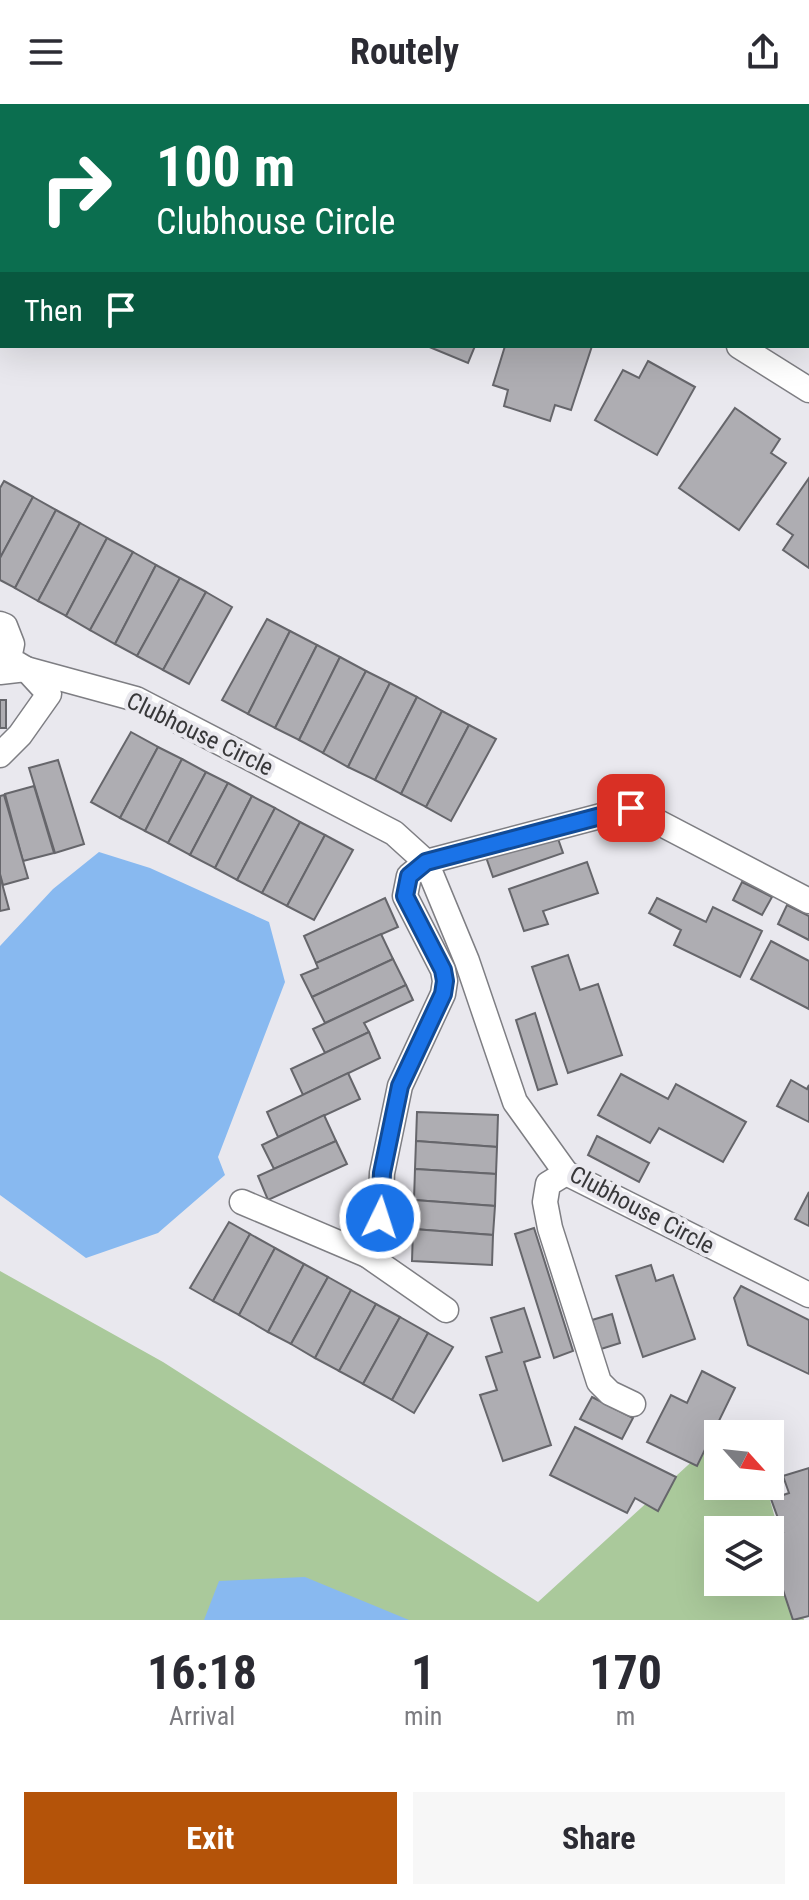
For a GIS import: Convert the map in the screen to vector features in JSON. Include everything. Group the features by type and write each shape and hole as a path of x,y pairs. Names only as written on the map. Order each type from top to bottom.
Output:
{"street":[{"path":"742,348 809,390"},
{"path":"0,624 5,626 12,644 9,659 26,669 49,694 20,735 0,755"},
{"name":"Clubhouse Circle","path":"0,672 26,669 136,699 394,833 426,862 467,961 515,1102 566,1173 809,1295"},
{"path":"367,1255 380,1218 382,1173 400,1086 443,994 445,981 443,970 405,896 409,876 426,862 631,808 809,901"},
{"path":"566,1173 548,1184 545,1202 550,1228 599,1382 610,1393 633,1404"},
{"path":"242,1202 367,1255 446,1310"}],"green space":[{"path":"0,1271 163,1362 538,1602 704,1450 704,1500 770,1500 775,1516 704,1516 704,1596 784,1596 784,1549 804,1620 0,1620"}],"water":[{"path":"99,852 150,868 269,922 285,982 218,1157 225,1175 158,1233 86,1258 0,1195 0,946 53,889"},
{"path":"305,1577 409,1620 204,1620 219,1581"}],"building":[{"path":"432,348 474,348 468,363"},
{"path":"504,348 591,348 571,410 555,405 550,421 504,406 508,390 493,385"},
{"path":"648,361 695,387 657,455 595,420 623,370 639,378"},
{"path":"735,408 780,439 771,453 786,463 739,530 679,488"},
{"path":"809,478 809,568 783,550 793,535 777,524"},
{"path":"4,481 33,497 0,558 0,488"},
{"path":"33,497 56,510 15,588 0,580 0,558"},
{"path":"56,510 80,523 38,601 15,588"},
{"path":"80,523 107,538 66,616 38,601"},
{"path":"107,538 133,552 90,630 66,616"},
{"path":"133,552 156,565 115,644 90,630"},
{"path":"156,565 180,578 137,656 115,644"},
{"path":"180,578 206,592 163,670 137,656"},
{"path":"206,592 232,607 189,684 163,670"},
{"path":"267,619 290,631 248,714 222,700"},
{"path":"290,631 317,645 275,728 248,714"},
{"path":"317,645 340,657 299,740 275,728"},
{"path":"340,657 366,671 323,753 299,740"},
{"path":"366,671 390,683 348,767 323,753"},
{"path":"390,683 417,697 375,780 348,767"},
{"path":"417,697 442,711 401,794 375,780"},
{"path":"0,700 6,700 6,728 0,728"},
{"path":"442,711 469,725 426,807 401,794"},
{"path":"469,725 496,739 451,821 426,807"},
{"path":"131,732 158,747 120,818 91,802"},
{"path":"158,747 182,759 145,831 120,818"},
{"path":"182,759 206,772 168,843 145,831"},
{"path":"58,760 84,844 55,853 29,768"},
{"path":"206,772 228,783 190,855 168,843"},
{"path":"228,783 252,796 215,868 190,855"},
{"path":"34,786 54,853 23,861 5,794"},
{"path":"4,795 28,878 3,885 0,874 0,796"},
{"path":"252,796 275,808 237,880 215,868"},
{"path":"275,808 300,822 262,893 237,880"},
{"path":"300,822 325,835 287,906 262,893"},
{"path":"556,833 563,853 493,877 486,857"},
{"path":"325,835 353,850 314,920 287,906"},
{"path":"587,862 598,893 543,911 548,924 524,931 509,889"},
{"path":"0,876 9,909 0,911"},
{"path":"742,882 772,897 762,915 733,900"},
{"path":"385,898 398,927 316,963 304,936"},
{"path":"657,898 706,922 713,907 762,931 740,977 674,945 681,930 649,913"},
{"path":"787,905 809,916 809,940 778,924"},
{"path":"381,934 393,959 312,997 301,975 318,968 316,963"},
{"path":"771,941 809,961 809,1009 751,979"},
{"path":"568,955 580,990 598,984 622,1055 568,1073 532,967"},
{"path":"393,959 406,985 325,1023 312,997"},
{"path":"406,985 413,1000 364,1023 369,1032 325,1053 313,1029"},
{"path":"535,1013 557,1084 538,1090 516,1020"},
{"path":"369,1032 380,1058 303,1095 291,1069"},
{"path":"348,1073 360,1099 278,1137 267,1112"},
{"path":"621,1074 668,1099 676,1084 746,1122 723,1162 659,1128 650,1143 598,1115"},
{"path":"791,1080 807,1089 809,1085 809,1122 777,1106"},
{"path":"417,1112 498,1115 497,1147 416,1141"},
{"path":"324,1115 336,1141 274,1169 262,1145"},
{"path":"597,1136 649,1163 639,1182 588,1155"},
{"path":"336,1141 347,1164 268,1200 258,1176"},
{"path":"416,1141 497,1147 496,1174 415,1169"},
{"path":"415,1169 496,1174 495,1206 414,1200"},
{"path":"809,1192 809,1226 795,1219"},
{"path":"414,1200 495,1206 493,1235 413,1229"},
{"path":"229,1222 250,1234 213,1301 190,1288"},
{"path":"534,1228 573,1351 554,1358 515,1234"},
{"path":"413,1229 493,1235 492,1265 412,1261"},
{"path":"250,1234 275,1248 239,1315 213,1301"},
{"path":"275,1248 304,1264 268,1332 239,1315"},
{"path":"304,1264 328,1277 291,1344 268,1332"},
{"path":"651,1265 656,1281 673,1275 695,1339 643,1357 616,1276"},
{"path":"328,1277 351,1290 315,1358 291,1344"},
{"path":"741,1286 809,1320 809,1374 748,1345 734,1298"},
{"path":"351,1290 376,1304 339,1371 315,1358"},
{"path":"376,1304 400,1317 363,1384 339,1371"},
{"path":"524,1308 540,1357 524,1362 551,1445 503,1461 480,1395 497,1390 486,1357 502,1352 491,1318"},
{"path":"612,1314 620,1343 601,1349 592,1320"},
{"path":"400,1317 428,1333 392,1400 363,1384"},
{"path":"428,1333 453,1347 414,1413 392,1400"},
{"path":"702,1371 735,1388 719,1420 704,1420 704,1452 697,1466 647,1442 671,1395 687,1403"},
{"path":"592,1397 633,1418 622,1439 580,1419"},
{"path":"575,1427 676,1477 658,1511 635,1498 627,1513 550,1475"},
{"path":"809,1468 809,1616 793,1620 784,1593 784,1516 777,1516 771,1500 784,1500 784,1495 789,1493 784,1476"}],"route":[{"path":"380,1218 382,1173 400,1086 443,994 445,981 443,970 405,896 409,876 426,862 631,808"}]}
